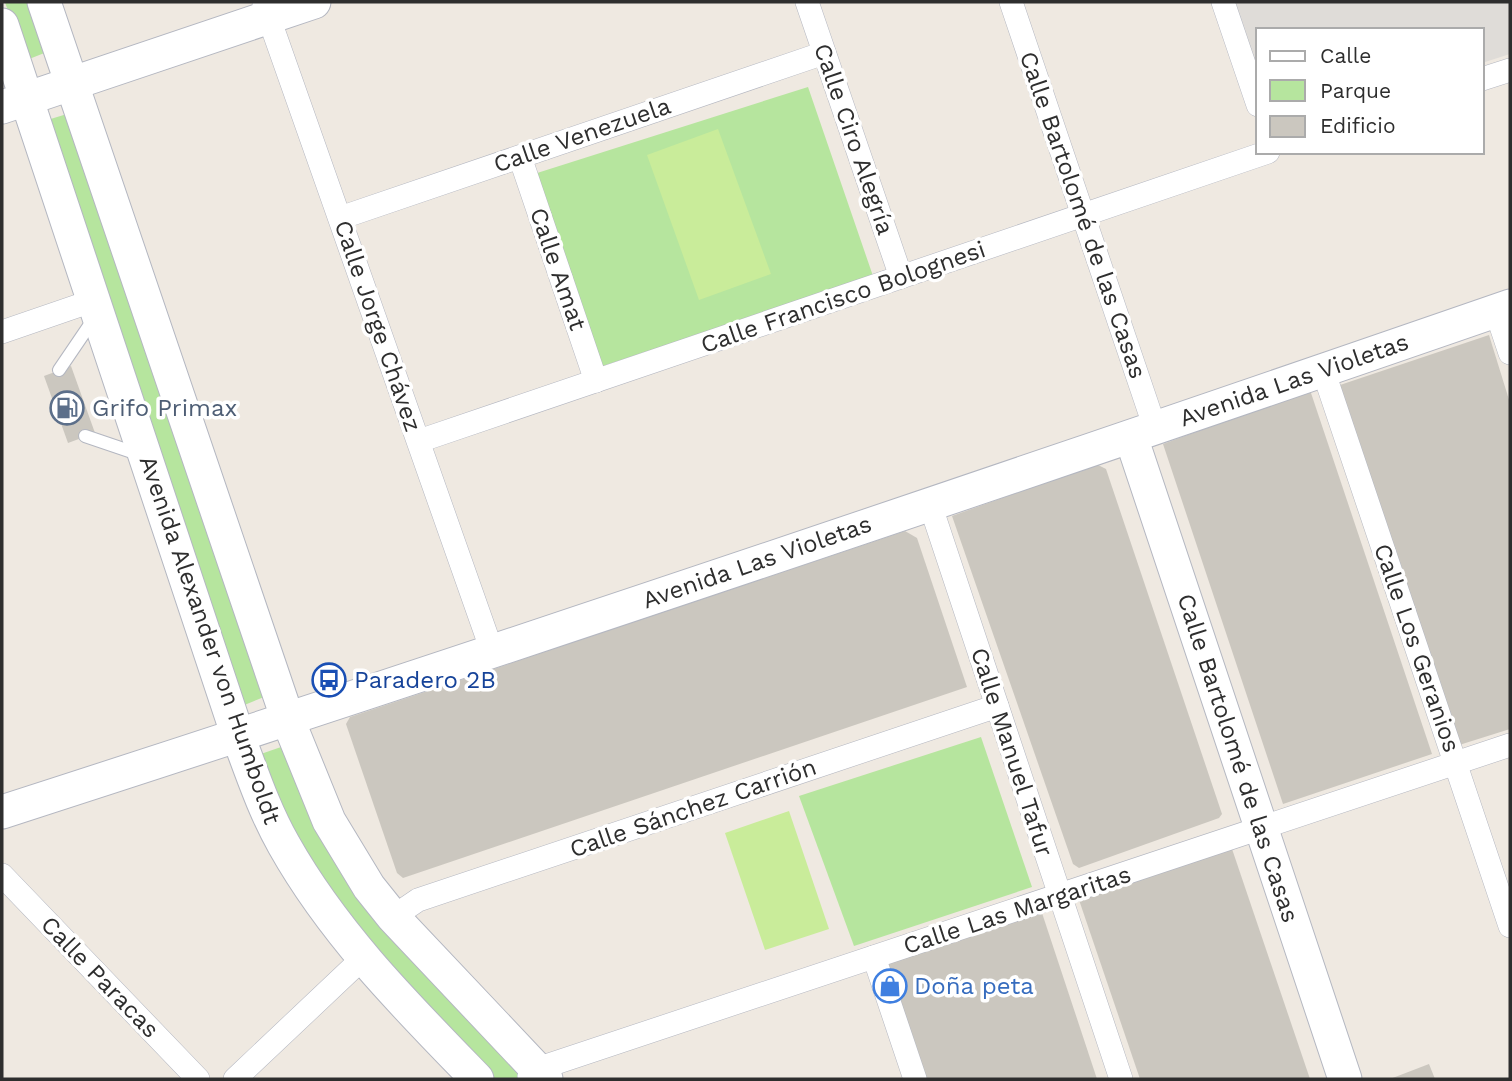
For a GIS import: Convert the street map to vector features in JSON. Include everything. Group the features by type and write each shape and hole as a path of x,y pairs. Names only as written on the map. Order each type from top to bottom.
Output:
{"street":[{"name":"Avenida Alexander von Humboldt","path":"44,2 288,720 329,821 369,887 393,917 536,1076"},
{"path":"14,103 266,9 314,2"},
{"name":"Calle Ciro Alegría","path":"807,2 901,277"},
{"name":"Calle Bartolomé de las Casas","path":"1011,2 1083,215 1143,433 1262,828 1345,1079"},
{"path":"1223,2 1256,99"},
{"name":"Calle Jorge Chávez","path":"266,9 492,651"},
{"name":"Avenida Alexander von Humboldt","path":"2,25 14,103 95,308 238,736 265,807 283,844 327,914 392,992 477,1079"},
{"name":"Calle Venezuela","path":"340,218 824,53"},
{"path":"1484,78 1510,70"},
{"name":"Calle Francisco Bolognesi","path":"419,441 1262,154"},
{"name":"Calle Amat","path":"520,157 596,381"},
{"path":"2,332 95,308"},
{"path":"1503,308 1510,353"},
{"name":"Avenida Las Violetas","path":"2,812 288,720 1143,433 1503,308"},
{"name":"Calle Los Geranios","path":"1323,370 1510,926"},
{"name":"Calle Manuel Tafur","path":"930,504 1121,1079"},
{"name":"Calle Sánchez Carrión","path":"393,917 418,900 997,706"},
{"name":"Calle Las Margaritas","path":"536,1076 874,957 1510,745"},
{"name":"Calle Paracas","path":"2,875 198,1079"},
{"path":"874,957 915,1079"},
{"path":"235,1079 363,958"}],"lane":[{"path":"59,370 95,308"},
{"path":"85,436 144,456"}],"green space":[{"path":"5,2 31,2 47,52 24,61"},
{"path":"808,87 873,276 600,367 534,174"},
{"path":"67,114 264,697 242,706 44,121"},
{"path":"718,129 771,274 699,300 647,155"},
{"path":"981,737 1032,887 854,946 799,796"},
{"path":"284,746 531,1079 494,1079 371,953 328,894 255,756"},
{"path":"789,811 829,929 765,950 725,833"}],"shaded area":[{"path":"1230,2 1510,2 1510,54 1484,62 1484,28 1256,28 1256,79"}],"building":[{"path":"1489,335 1510,403 1510,729 1456,746 1340,385"},
{"path":"71,366 95,433 68,443 44,376"},
{"path":"1310,390 1432,754 1283,804 1163,444"},
{"path":"1096,464 1106,469 1222,814 1219,818 1079,868 1073,864 952,516"},
{"path":"905,531 917,538 967,687 403,878 397,873 346,724 350,717"},
{"path":"1230,843 1310,1079 1140,1079 1078,897"},
{"path":"1035,910 1042,913 1097,1079 926,1079 886,967 888,960"},
{"path":"1429,1064 1435,1079 1390,1079"}],"place":[{"name":"Grifo Primax","path":"67,408"},
{"name":"Paradero 2B","path":"329,680"},
{"name":"Doña peta","path":"890,986"}]}
